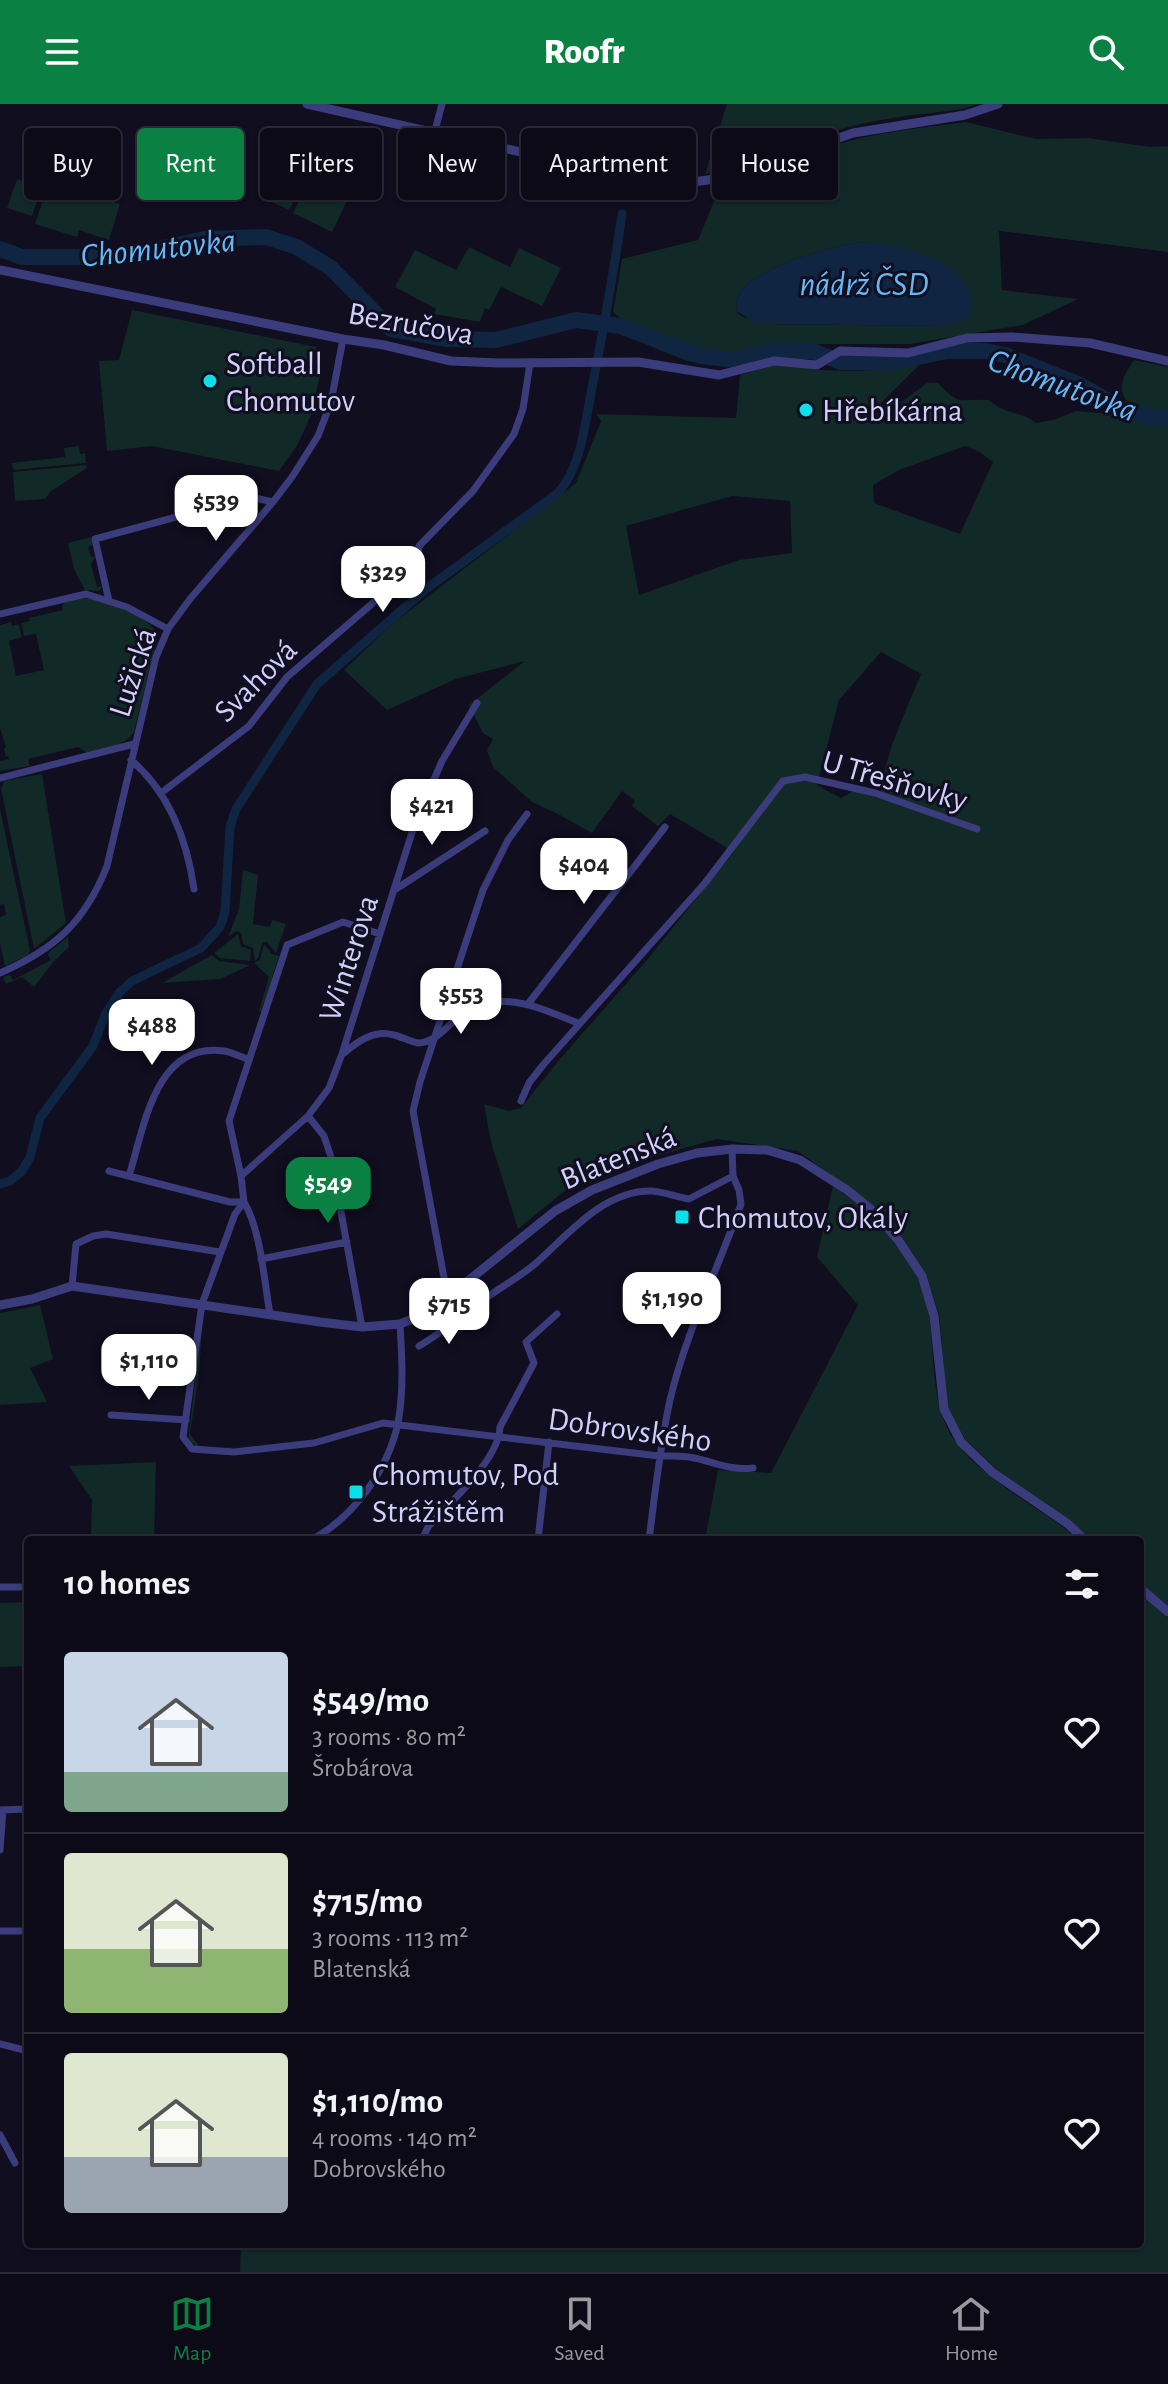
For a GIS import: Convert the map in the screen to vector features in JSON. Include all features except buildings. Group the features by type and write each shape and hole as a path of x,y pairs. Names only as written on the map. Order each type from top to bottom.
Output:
{"street":[{"path":"307,104 348,108 414,128"},
{"path":"436,128 442,104"},
{"path":"505,149 637,178 686,183 750,171 853,133 965,115 998,104"},
{"name":"Bezručova","path":"0,270 384,345 451,361 638,362 719,375 774,361 817,365 840,351 908,353 967,338 1012,337 1090,343 1168,361"},
{"name":"Lužická","path":"0,973 33,958 55,942 78,920 98,890 107,866 156,657 168,629 195,592 273,502 318,436 331,402 343,339"},
{"name":"Svahová","path":"161,793 249,726 287,677 417,565 419,546 473,491 514,434 523,409 530,363"},
{"path":"109,601 95,539 250,497 273,502"},
{"path":"0,614 86,594 127,607 168,629"},
{"name":"Winterova","path":"241,1176 308,1116 329,1088 415,823 442,761 477,703"},
{"path":"0,778 134,744"},
{"path":"131,760 161,793 181,831 194,889"},
{"name":"U Třešňovky","path":"521,1101 529,1083 578,1023 705,883 783,781 805,777 875,793 977,829"},
{"path":"459,1318 448,1299 413,1111 483,890 508,840 527,814"},
{"path":"528,1004 665,827"},
{"path":"395,889 485,831"},
{"path":"270,1314 261,1259 250,1212 244,1202 229,1121 287,945 343,922 380,934"},
{"path":"342,1054 359,1040 374,1035 390,1033 418,1043 435,1038 459,1017 483,1004 517,1001 578,1023"},
{"path":"129,1176 157,1085 170,1069 184,1059 205,1051 225,1051 248,1059"},
{"path":"308,1116 324,1136 331,1157 362,1327"},
{"path":"649,1536 659,1456 671,1399 689,1338 741,1204 733,1176 732,1149"},
{"name":"Blatenská","path":"0,1305 72,1286 362,1327 400,1324 428,1313 555,1211 592,1190 658,1164 697,1153 732,1149 767,1150 800,1160 847,1190 873,1211 899,1241 922,1276 934,1316 944,1409 961,1442 992,1472 1081,1536"},
{"path":"109,1171 230,1202 244,1202"},
{"path":"419,1346 444,1332 534,1265 575,1224 601,1207 625,1196 652,1191 689,1199 733,1176"},
{"path":"111,1415 186,1420 202,1304 235,1214 244,1202"},
{"path":"72,1286 76,1244 93,1236 106,1234 220,1252"},
{"path":"261,1259 347,1242"},
{"name":"Dobrovského","path":"500,1436 500,1427 534,1363 526,1342 557,1314"},
{"path":"318,1536 334,1526 361,1500 379,1471 397,1426 402,1389 400,1324"},
{"name":"Dobrovského","path":"186,1420 183,1437 192,1449 234,1452 314,1443 383,1423 659,1456 690,1457 724,1467 753,1468"},
{"path":"424,1536 428,1527 491,1456 500,1436"},
{"path":"538,1536 549,1442"},
{"path":"0,1587 24,1587"},
{"path":"1144,1591 1168,1612"},
{"path":"0,1850 1,1810 24,1809"},
{"path":"0,1931 24,1931"},
{"path":"0,2044 24,2050"},
{"path":"0,2135 15,2163"}],"green space":[{"path":"727,104 977,104 838,130 719,128"},
{"path":"966,122 1036,139 1088,138 1150,147 1168,146 1168,252 999,231 1002,290 1078,299 1023,325 910,344 822,344 721,365 687,361 652,347 613,312 622,259 698,240 715,200 838,200 838,144 882,134","holes":["867,242 908,250 942,326 768,324 743,317 737,312 737,299 757,277 795,259"]},
{"path":"712,152 712,172 705,174"},
{"path":"17,179 24,181 24,200 37,200 32,216 7,208"},
{"path":"43,200 108,200 120,204 109,240 79,230 77,237 35,224"},
{"path":"270,200 294,200 289,210"},
{"path":"299,200 347,200 332,232 293,213"},
{"path":"469,247 510,267 519,248 561,268 542,306 501,287 489,310 485,308 480,322 434,314 436,309 395,287 415,250 456,270"},
{"name":"Softball Chomutov","path":"132,310 316,347 323,361 311,415 298,444 279,471 152,446 107,451 99,361 119,360"},
{"path":"1134,360 1168,367 1168,1606 1144,1585 1144,1536 1087,1536 995,1468 965,1439 948,1408 939,1315 926,1274 903,1238 876,1208 798,1151 717,1139 583,1176 518,1229 491,1142 484,1104 509,1111 521,1108 734,852 670,814 658,826 632,806 635,801 622,791 592,833 532,802 493,767 487,750 493,739 483,733 469,705 525,661 456,679 387,710 344,670 392,624 576,483 601,421 596,414 736,418 740,375 774,365 862,371 919,365 869,415 896,406 927,383 938,383 957,399 989,400 1036,423 1076,411 1133,416 1123,393 1124,378","holes":["965,446 993,462 960,534 874,503 873,485 899,470","732,496 790,501 792,553 739,560 639,595 626,526","881,652 921,674 889,756 881,788 882,799 855,790 841,798 817,785 839,700"]},
{"path":"79,446 80,454 85,453 86,463 14,470 11,463 65,457 64,448"},
{"path":"86,465 87,468 51,491 45,499 15,501 13,472"},
{"path":"91,537 93,545 88,547 91,557 96,556 91,564 97,587 103,586 99,591 85,590 74,569 68,543"},
{"path":"86,598 136,615 158,635 134,732 125,741 113,746 87,753 78,747 28,759 30,766 0,771 0,761 9,759 0,728 0,625 11,622 12,626 19,624 22,637 9,641 16,676 44,670 36,634 24,636 21,623 30,621 29,618 63,610 66,601"},
{"path":"42,774 66,923 34,949 1,789 4,781"},
{"path":"0,809 30,950 28,955 5,966 0,943 0,917 6,915 4,904 0,905"},
{"path":"243,870 258,875 253,924 270,927 272,920 286,924 276,953 267,942 263,942 255,961 253,948 243,944 241,933 236,931 228,937 239,909"},
{"path":"238,934 241,946 251,950 250,961 220,958 214,953"},
{"path":"68,937 69,947 34,987 22,977 6,984 3,977 10,975 13,980 51,960 49,952"},
{"path":"264,944 272,954 279,956 268,1002 264,1003 261,1012 269,977 254,963 260,960"},
{"path":"212,955 219,961 250,965 220,979 162,983"},
{"path":"833,1186 882,1227 909,1262 919,1281 930,1322 939,1402 949,1432 985,1472 1074,1536 706,1536 718,1470 771,1473 858,1305 817,1257"},
{"path":"40,1305 53,1359 30,1368 47,1402 0,1405 0,1313"},
{"path":"203,1313 199,1374 190,1434 199,1446 222,1448 308,1439 219,1449 196,1447 189,1439"},
{"path":"156,1462 154,1536 91,1536 92,1500 69,1466"},
{"path":"1144,1597 1168,1618 1168,2272 240,2272 241,2248 1144,2248"},
{"path":"24,1602 24,1666 0,1667 0,1603"}],"water":[{"name":"nádrž ČSD","path":"867,242 927,256 955,272 971,296 971,315 965,320 942,326 768,324 753,322 737,311 737,299 757,277 816,252"}],"waterway":[{"path":"0,1184 10,1181 22,1171 30,1157 40,1118 93,1046 105,1015 119,993 132,981 201,948 220,927 225,912 230,827 236,809 317,684 426,589 558,493 566,482 578,455 585,426 622,214"},
{"name":"Chomutovka","path":"0,249 22,257 119,257 205,239 266,237 297,247 331,268 391,329 447,339 496,340 576,320 620,326 700,356 737,360 771,351 812,351 841,362 890,363 947,351 984,351 1005,355 1080,385 1122,409 1157,419 1168,416"}],"place":[{"name":"Softball Chomutov","path":"210,381"},
{"name":"Hřebíkárna","path":"806,410"},
{"name":"Chomutov, Okály","path":"682,1217"},
{"name":"Chomutov, Pod Strážištěm","path":"356,1492"}]}
